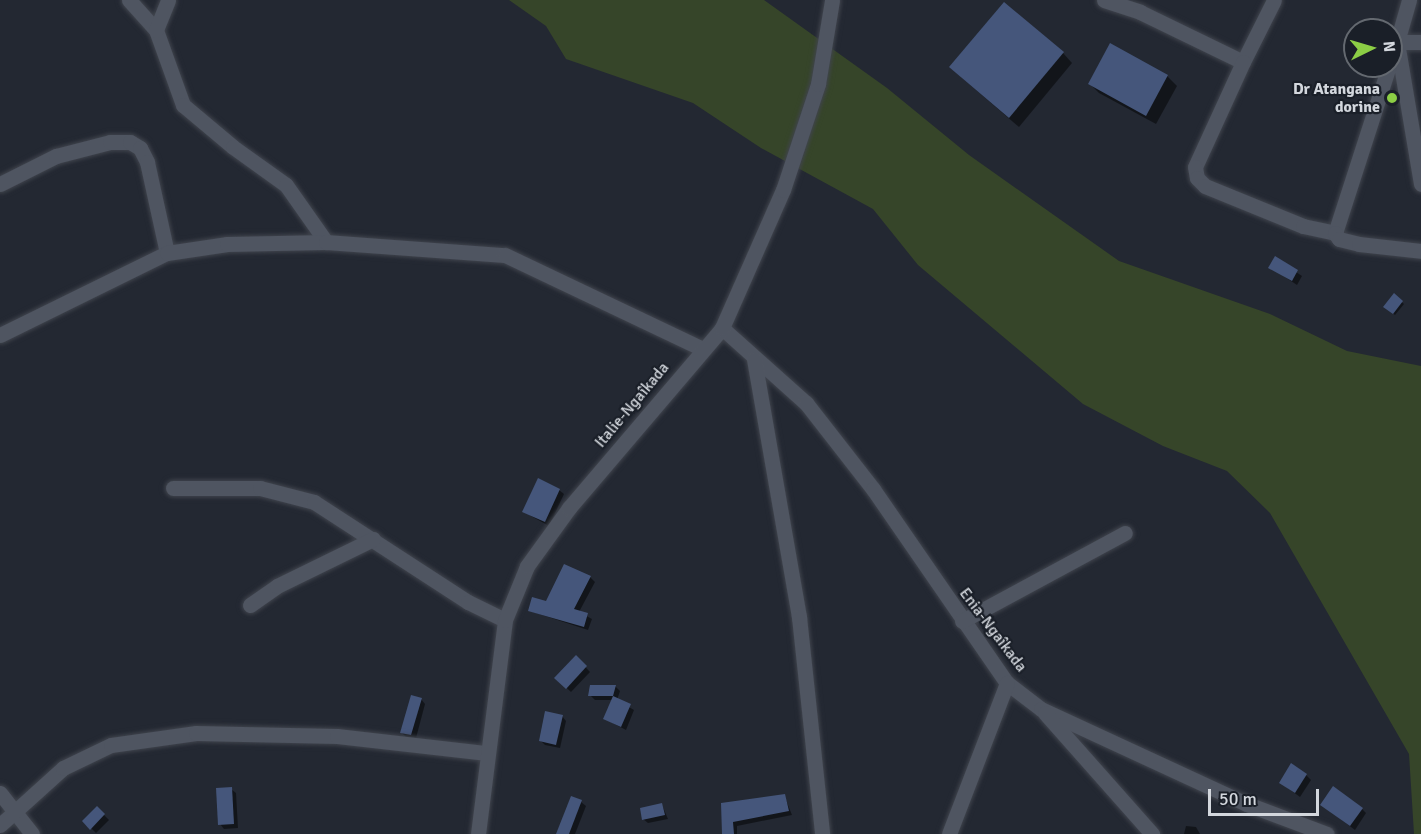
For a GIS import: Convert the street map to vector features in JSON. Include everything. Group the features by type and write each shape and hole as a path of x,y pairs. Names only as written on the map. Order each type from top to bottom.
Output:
{"street":[{"path":"129,0 156,30 183,105 233,147 286,184 326,242"},
{"path":"156,30 168,0"},
{"name":"Italie-Ngaîkada","path":"478,834 505,620 527,566 569,508 722,328 783,190 818,84 832,0"},
{"path":"1104,0 1143,6 1243,62"},
{"path":"1274,0 1195,167 1197,178 1205,186 1303,226 1335,233 1339,239 1359,244 1421,251"},
{"path":"1403,21 1409,0"},
{"path":"1403,42 1421,42"},
{"path":"1335,233 1385,78"},
{"path":"1403,78 1421,184"},
{"path":"0,184 56,156 110,142 130,142 140,148 147,162 167,253"},
{"path":"0,335 167,253 227,244 326,242 505,255 703,348"},
{"name":"Enia-Ngaîkada","path":"722,328 754,359 806,403 873,489 1007,683 1041,709 1247,804 1327,834"},
{"path":"754,359 799,617 822,834"},
{"path":"173,488 271,491 314,502 374,538 468,602 505,620"},
{"path":"962,621 1125,533"},
{"path":"250,605 277,586 374,538"},
{"path":"949,834 1007,683"},
{"path":"1041,709 1152,834"},
{"path":"0,825 63,768 111,745 196,733 337,736 487,753"},
{"path":"0,793 32,834"}],"green space":[{"path":"509,0 764,0 887,88 969,155 1119,261 1270,314 1347,351 1421,366 1421,834 1414,834 1409,754 1270,513 1227,471 1163,446 1083,404 918,265 873,209 761,148 693,103 566,59 546,26"}],"building":[{"path":"1004,2 1064,52 1009,118 949,67"},
{"path":"1110,43 1168,75 1146,116 1088,84"},
{"path":"1275,256 1298,270 1292,281 1268,268"},
{"path":"1394,293 1403,301 1393,314 1383,307"},
{"path":"538,478 560,489 545,522 522,512"},
{"path":"564,564 591,576 574,609 588,613 584,627 528,611 532,597 546,601"},
{"path":"576,655 587,666 566,689 554,678"},
{"path":"590,685 616,685 613,696 588,696"},
{"path":"411,695 422,698 411,735 400,733"},
{"path":"613,696 631,704 621,727 603,719"},
{"path":"545,711 563,715 556,745 539,741"},
{"path":"1291,763 1307,774 1295,793 1279,783"},
{"path":"1333,786 1363,808 1350,826 1320,805"},
{"path":"232,787 234,824 218,825 216,788"},
{"path":"785,794 789,811 733,822 734,834 722,834 721,803"},
{"path":"571,796 582,800 569,834 556,834"},
{"path":"662,803 665,815 642,820 640,808"},
{"path":"97,806 105,814 90,830 82,821"}],"place":[{"name":"Dr Atangana dorine","path":"1392,98"}]}
